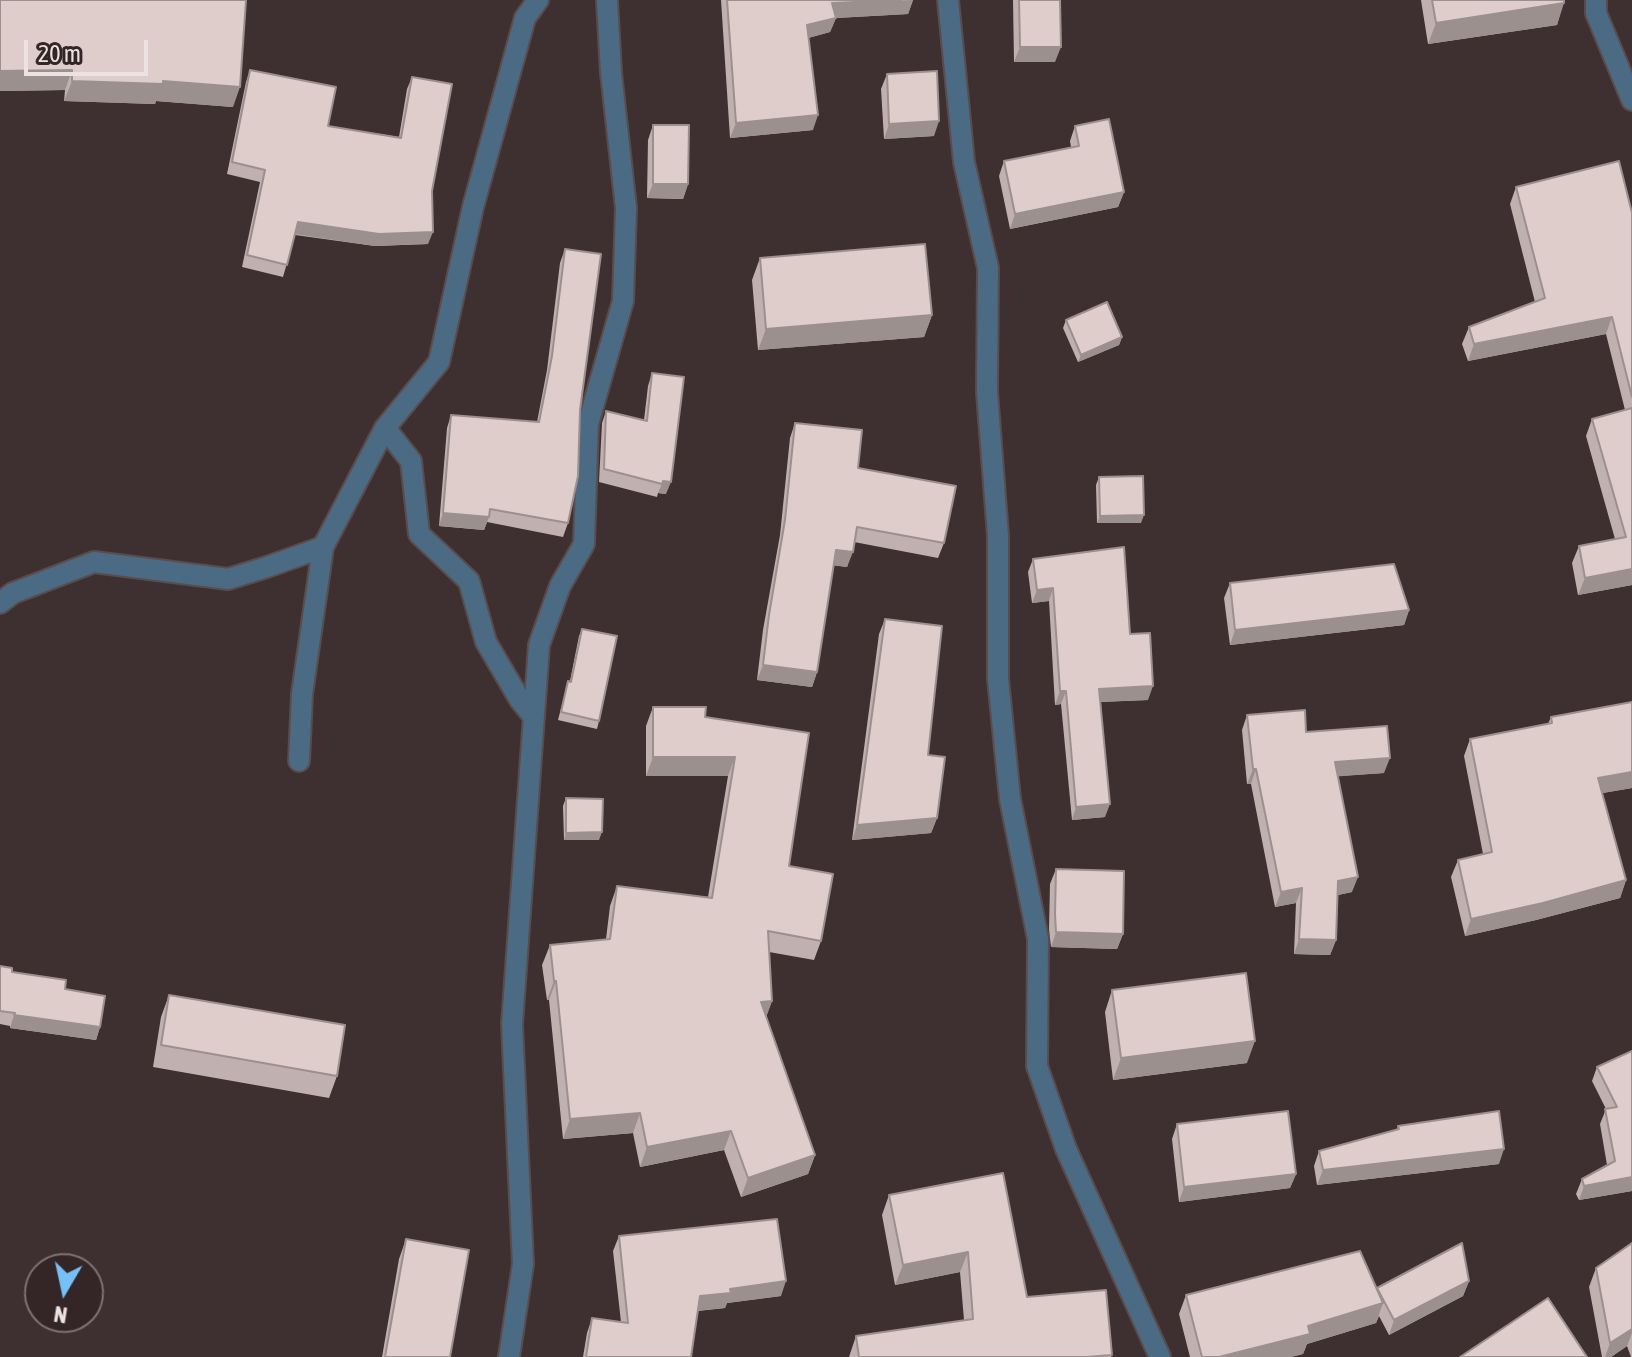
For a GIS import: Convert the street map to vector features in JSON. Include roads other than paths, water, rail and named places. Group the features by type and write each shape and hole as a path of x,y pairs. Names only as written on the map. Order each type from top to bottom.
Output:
{"street":[{"path":"299,761 302,694 323,547 385,428 439,362 473,207 525,18 538,0"},
{"path":"509,1357 523,1264 512,1024 539,645 560,586 584,544 588,424 623,301 626,208 611,73 607,0"},
{"path":"948,0 964,162 988,268 987,392 998,536 998,679 1010,799 1038,939 1037,1066 1066,1149 1160,1357"},
{"path":"1596,0 1596,13 1632,100"},
{"path":"385,428 411,461 419,534 469,581 486,642 533,716"},
{"path":"0,603 13,593 94,562 228,579 323,547"}]}
